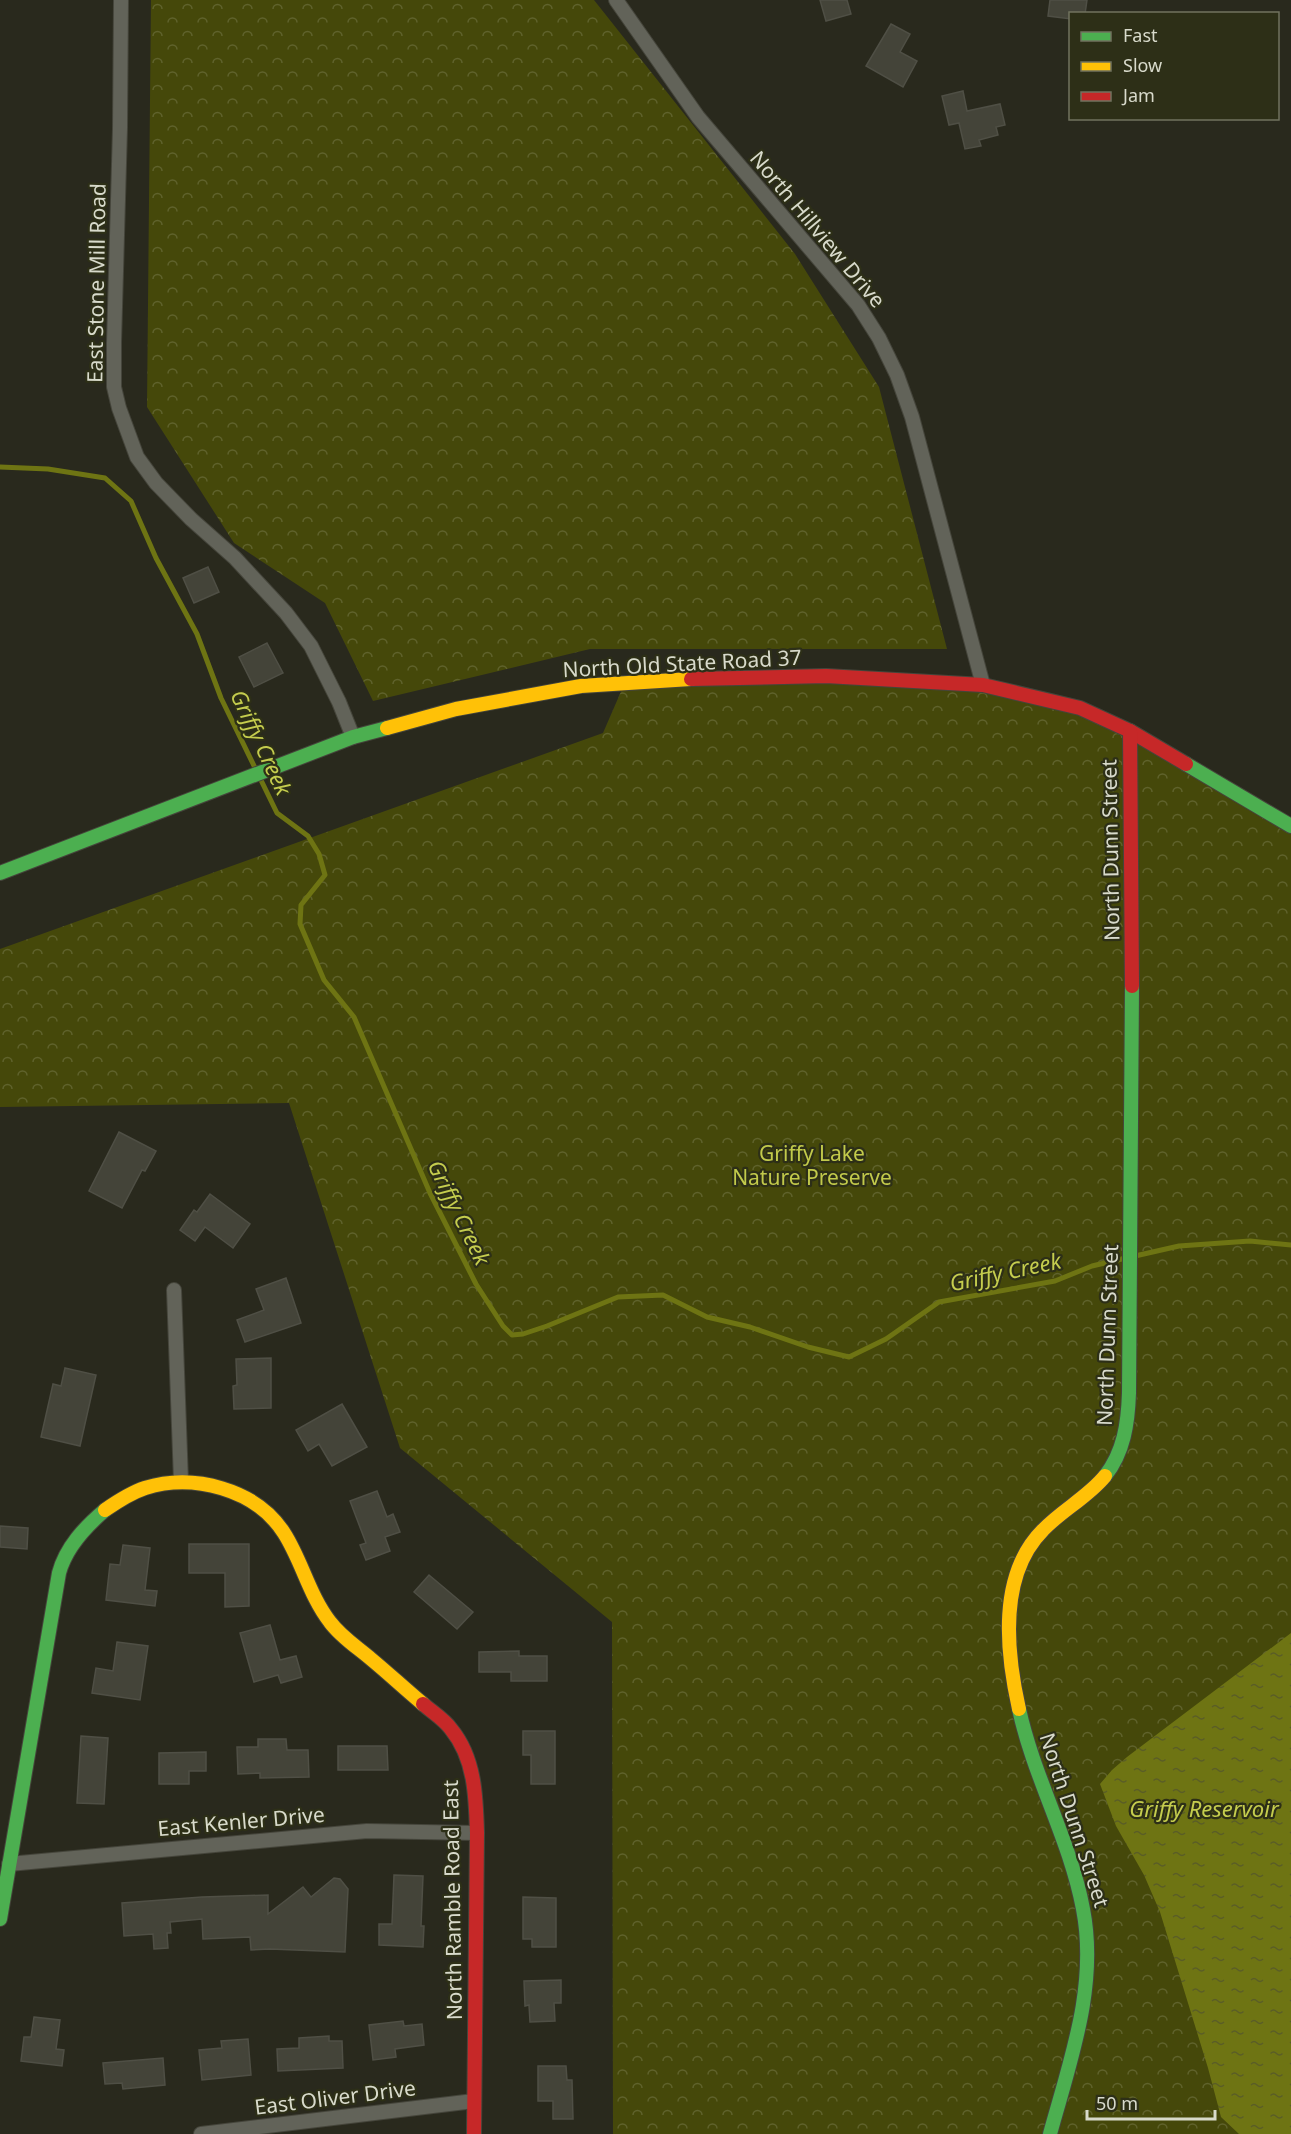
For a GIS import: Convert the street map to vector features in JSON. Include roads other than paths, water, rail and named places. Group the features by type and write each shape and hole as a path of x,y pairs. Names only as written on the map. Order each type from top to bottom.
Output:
{"street":[{"name":"East Stone Mill Road","path":"121,0 114,354 114,387 119,408 136,458 156,483 234,558 286,613 311,646 339,702 353,737"},
{"name":"North Hillview Drive","path":"616,0 698,117 834,275 858,305 879,338 897,375 912,417 983,685"},
{"name":"North Old State Road 37","path":"0,873 353,737 456,709 492,701 625,682 744,677 826,676 983,685 1080,708 1130,731 1291,826"},
{"name":"North Dunn Street","path":"1050,2134 1082,2014 1087,1979 1087,1936 1083,1906 1074,1872 1032,1758 1019,1715 1012,1669 1010,1610 1017,1571 1031,1543 1056,1517 1106,1477 1115,1465 1120,1452 1128,1409 1133,984 1130,731"},
{"path":"174,1290 181,1481"},
{"name":"North Ramble Road East","path":"0,1919 55,1593 66,1553 89,1524 118,1501 136,1491 157,1484 181,1481 205,1484 223,1490 260,1507 271,1516 287,1538 329,1623 450,1726 459,1737 470,1758 474,1781 477,1833 474,2134"},
{"name":"East Kenler Drive","path":"9,1864 367,1831 477,1833"},
{"name":"East Oliver Drive","path":"201,2134 474,2101"}],"water":[{"name":"Griffy Reservoir","path":"1291,1633 1291,2134 1239,2134 1221,2117 1160,1912 1144,1875 1116,1826 1100,1784 1127,1757"}],"waterway":[{"name":"Griffy Creek","path":"0,467 48,469 105,478 131,501 156,558 197,634 221,698 277,813 308,836 319,854 325,875 301,905 300,924 324,980 354,1017 430,1193 476,1284 503,1326 512,1335 547,1326 618,1297 663,1295 707,1317 750,1327 808,1347 849,1357 886,1339 939,1302 1055,1281 1092,1266 1126,1258"},
{"name":"Griffy Creek","path":"1135,1256 1179,1246 1250,1241 1291,1245"}],"park label":[{"name":"Griffy Lake Nature Preserve","path":"812,1165"}]}
